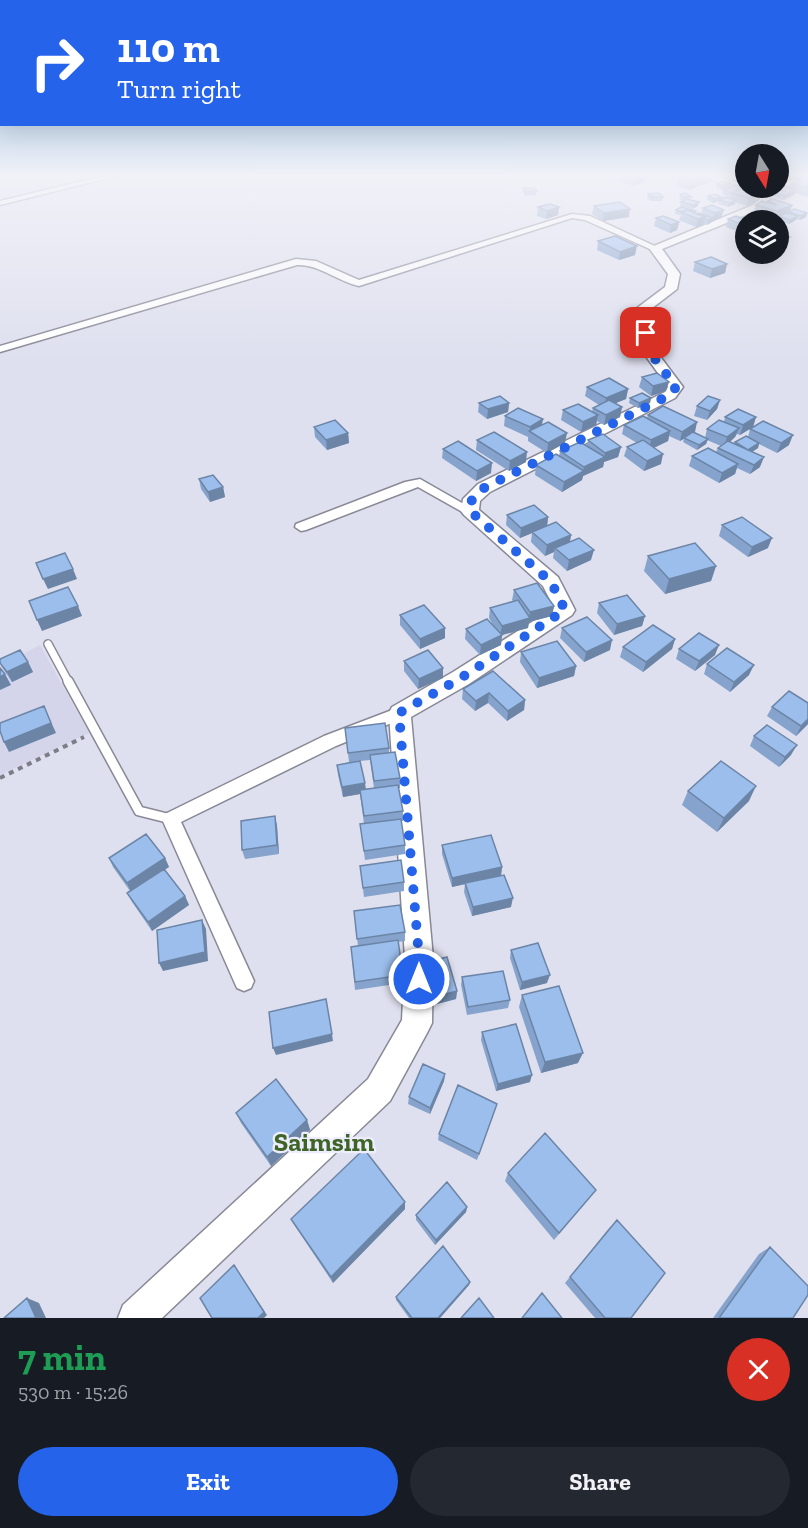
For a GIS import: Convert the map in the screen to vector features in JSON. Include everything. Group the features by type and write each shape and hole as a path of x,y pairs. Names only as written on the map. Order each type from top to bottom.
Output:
{"street":[{"path":"0,349 296,262 315,262 351,282 359,283 510,236"},
{"path":"470,511 472,499 484,488 670,395 676,387 652,355 640,311 671,289 674,274 655,248 626,236"},
{"path":"655,248 686,236"},
{"path":"244,981 171,819 330,741 399,713 461,678 565,610 551,582 470,511 420,483 409,485 301,527"},
{"path":"136,1318 380,1090 417,1023 419,958 399,713"}],"lane":[{"path":"48,644 139,811 171,819"}],"path":[{"path":"0,778 94,732"}],"shaded area":[{"path":"40,645 89,733 0,775 0,666"}],"building":[{"path":"615,236 637,246 620,252 598,241"},
{"path":"711,257 727,264 712,269 695,262"},
{"path":"657,373 669,382 653,386 642,377"},
{"path":"609,378 628,389 606,398 587,387"},
{"path":"642,393 651,398 639,403 630,398"},
{"path":"500,396 509,403 488,409 479,403"},
{"path":"708,396 720,400 710,411 697,406"},
{"path":"609,400 622,407 606,415 593,408"},
{"path":"578,404 598,415 583,422 563,410"},
{"path":"663,406 697,422 682,432 648,415"},
{"path":"518,408 543,419 530,427 505,416"},
{"path":"738,409 756,417 743,425 725,417"},
{"path":"643,416 670,431 651,440 624,425"},
{"path":"335,420 348,433 326,440 314,427"},
{"path":"719,420 739,428 727,437 707,429"},
{"path":"763,421 793,435 781,443 750,429"},
{"path":"548,422 567,433 548,443 529,431"},
{"path":"494,432 527,452 510,461 477,440"},
{"path":"693,432 708,439 699,445 684,438"},
{"path":"603,434 621,447 605,453 588,440"},
{"path":"746,436 759,443 748,450 735,442"},
{"path":"643,440 663,454 647,461 627,447"},
{"path":"458,441 492,463 477,471 443,449"},
{"path":"728,441 764,457 754,465 718,448"},
{"path":"580,442 605,457 584,467 560,451"},
{"path":"708,448 738,464 722,473 692,456"},
{"path":"556,454 584,471 564,482 536,465"},
{"path":"213,475 223,487 208,492 199,479"},
{"path":"534,505 548,517 521,528 507,515"},
{"path":"742,517 772,538 752,547 722,525"},
{"path":"556,522 571,535 547,545 532,532"},
{"path":"579,538 594,550 569,560 555,548"},
{"path":"695,543 716,566 669,579 648,556"},
{"path":"65,553 73,569 43,579 36,563"},
{"path":"537,583 554,606 530,612 514,590"},
{"path":"68,587 78,606 37,620 29,601"},
{"path":"627,595 645,616 617,624 599,603"},
{"path":"518,600 530,618 502,626 490,608"},
{"path":"424,605 445,628 420,639 400,615"},
{"path":"587,617 612,640 586,652 562,628"},
{"path":"487,619 502,635 481,645 466,629"},
{"path":"653,625 675,639 646,662 623,647"},
{"path":"699,633 719,645 699,661 679,649"},
{"path":"557,641 576,666 539,678 521,652"},
{"path":"727,648 754,665 734,682 707,664"},
{"path":"20,650 28,662 7,672 0,663 0,659"},
{"path":"428,650 443,668 419,679 404,661"},
{"path":"493,671 525,700 508,711 489,693 476,701 463,689"},
{"path":"789,691 808,703 808,719 801,726 772,707"},
{"path":"44,706 51,723 4,742 0,723"},
{"path":"385,723 389,748 348,753 345,728"},
{"path":"767,725 797,745 785,757 754,736"},
{"path":"395,752 400,778 374,781 370,755"},
{"path":"360,761 365,783 342,787 337,765"},
{"path":"721,761 756,786 724,818 688,791"},
{"path":"398,785 403,811 364,816 360,790"},
{"path":"275,816 277,845 242,850 241,821"},
{"path":"401,819 405,845 364,851 360,824"},
{"path":"146,834 165,858 127,883 109,858"},
{"path":"491,835 502,867 452,878 442,845"},
{"path":"401,860 404,882 363,888 360,866"},
{"path":"164,869 185,896 148,922 127,893"},
{"path":"504,875 513,898 473,907 465,883"},
{"path":"400,905 405,932 357,939 354,911"},
{"path":"202,920 205,952 159,963 157,930"},
{"path":"398,940 403,975 355,982 351,947"},
{"path":"538,943 550,975 522,982 511,950"},
{"path":"447,957 457,991 434,997 424,963"},
{"path":"503,971 510,1000 468,1007 462,977"},
{"path":"559,986 583,1053 545,1062 522,995"},
{"path":"326,999 332,1034 273,1048 269,1012"},
{"path":"516,1024 532,1075 498,1084 482,1032"},
{"path":"423,1064 445,1074 430,1108 409,1097"},
{"path":"276,1079 307,1120 267,1157 236,1113"},
{"path":"458,1085 497,1104 479,1154 439,1134"},
{"path":"545,1133 596,1190 559,1233 508,1173"},
{"path":"364,1149 405,1202 331,1277 291,1219"},
{"path":"447,1182 467,1207 436,1240 416,1215"},
{"path":"617,1220 665,1273 631,1318 605,1318 570,1277"},
{"path":"443,1246 470,1282 438,1318 412,1318 396,1297"},
{"path":"770,1247 808,1286 808,1295 793,1318 719,1318"},
{"path":"234,1265 264,1312 258,1318 212,1318 200,1298"},
{"path":"542,1293 562,1318 522,1318"},
{"path":"27,1298 36,1318 4,1318"},
{"path":"479,1298 494,1318 461,1318"}],"district":[{"name":"Saimsim","path":"324,1142"}],"route":[{"path":"419,979 399,713 461,678 565,610 551,582 470,511 472,499 484,488 670,395 676,387 652,355 646,333"}]}
